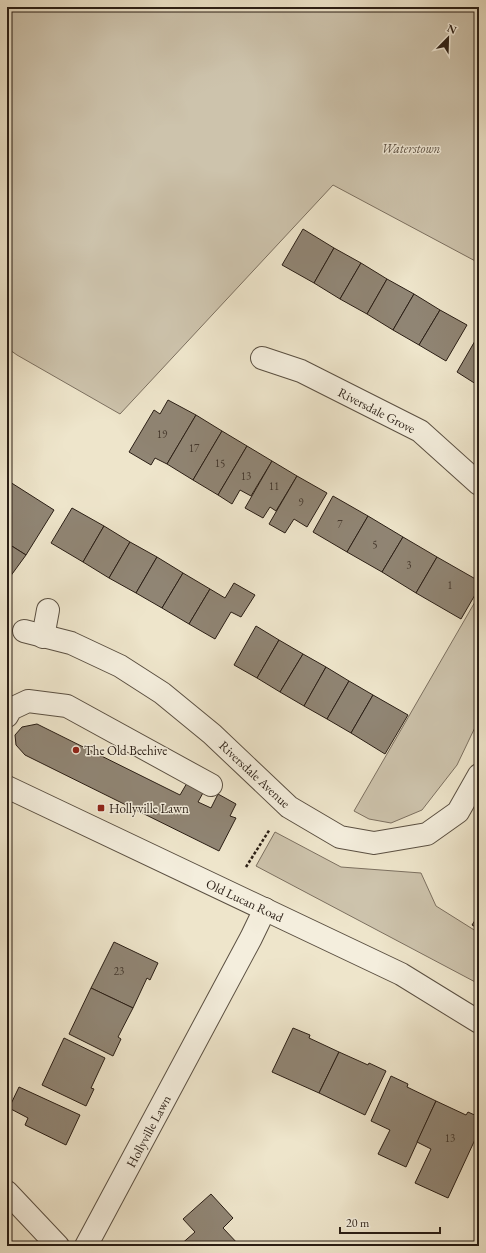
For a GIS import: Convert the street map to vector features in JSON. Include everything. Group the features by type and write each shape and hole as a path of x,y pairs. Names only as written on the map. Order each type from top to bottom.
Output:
{"street":[{"name":"Riversdale Grove","path":"262,358 301,371 420,432 479,484"},
{"name":"Riversdale Avenue","path":"48,610 34,634 71,643 120,666 162,693 212,734 289,807 340,837 374,843 427,834 458,812 479,775"},
{"path":"7,716 11,709 28,701 67,706 211,785"},
{"name":"Old Lucan Road","path":"7,787 401,974 479,1022"},
{"name":"Hollyville Lawn","path":"86,1246 251,938 265,909"},
{"path":"7,1192 58,1246"}],"path":[{"path":"246,867 272,825"}],"green space":[{"name":"Waterstown","path":"7,7 479,7 479,263 333,185 120,414 7,348"},
{"path":"479,595 479,719 457,765 422,810 391,823 369,819 354,811"},
{"path":"275,832 341,867 421,873 436,906 479,933 479,984 256,866"}],"building":[{"path":"303,229 334,248 314,283 282,265"},
{"path":"334,248 361,263 340,299 314,283"},
{"path":"361,263 387,279 367,314 340,299"},
{"path":"387,279 414,294 393,330 367,314"},
{"path":"414,294 440,310 419,345 393,330"},
{"path":"440,310 467,325 446,361 419,345"},
{"path":"479,334 479,386 457,372"},
{"path":"168,400 196,415 167,464 155,458 151,465 129,452 154,410 160,414"},
{"path":"196,415 222,431 193,480 167,464"},
{"path":"222,431 247,446 218,495 193,480"},
{"path":"247,446 272,461 251,496 240,490 232,504 218,495"},
{"path":"272,461 297,476 276,511 270,507 263,518 245,508"},
{"path":"297,476 327,493 307,527 294,519 285,533 269,524"},
{"path":"10,482 54,510 26,555 7,543 7,486"},
{"path":"333,496 368,516 347,552 313,532"},
{"path":"72,508 104,526 83,562 51,543"},
{"path":"368,516 403,537 382,572 347,552"},
{"path":"104,526 130,542 109,578 83,562"},
{"path":"403,537 437,557 416,593 382,572"},
{"path":"130,542 157,557 136,593 109,578"},
{"path":"7,543 26,555 7,581"},
{"path":"157,557 183,573 162,608 136,593"},
{"path":"437,557 479,581 479,588 461,619 416,593"},
{"path":"183,573 210,589 189,624 162,608"},
{"path":"234,583 255,595 241,617 231,612 215,639 189,624 210,589 225,598"},
{"path":"256,626 279,640 257,678 234,665"},
{"path":"279,640 303,654 280,692 257,678"},
{"path":"303,654 326,667 304,706 280,692"},
{"path":"326,667 349,681 327,719 304,706"},
{"path":"349,681 373,695 351,733 327,719"},
{"path":"373,695 408,715 385,754 351,733"},
{"path":"37,724 180,795 187,783 204,791 198,802 211,808 218,794 236,804 230,816 236,818 219,851 25,755 16,745 15,735 22,727"},
{"path":"479,914 479,929 472,925"},
{"path":"114,942 158,963 150,980 147,978 133,1008 91,988"},
{"path":"91,988 133,1008 118,1037 121,1039 113,1056 69,1034"},
{"path":"293,1028 310,1035 309,1038 339,1052 319,1093 272,1072"},
{"path":"64,1038 105,1058 91,1088 94,1089 86,1106 42,1085"},
{"path":"339,1052 386,1071 365,1115 319,1093"},
{"path":"391,1076 408,1084 407,1087 436,1101 406,1167 378,1154 390,1130 371,1121"},
{"path":"19,1087 80,1115 66,1145 25,1125 28,1118 9,1108"},
{"path":"436,1101 466,1115 468,1112 479,1117 479,1131 448,1198 415,1183 431,1149 417,1142"},
{"path":"211,1194 233,1218 223,1228 240,1246 179,1246 195,1232 183,1219"}],"place":[{"name":"The Old Beehive","path":"76,750"},
{"name":"Hollyville Lawn","path":"101,808"}]}
